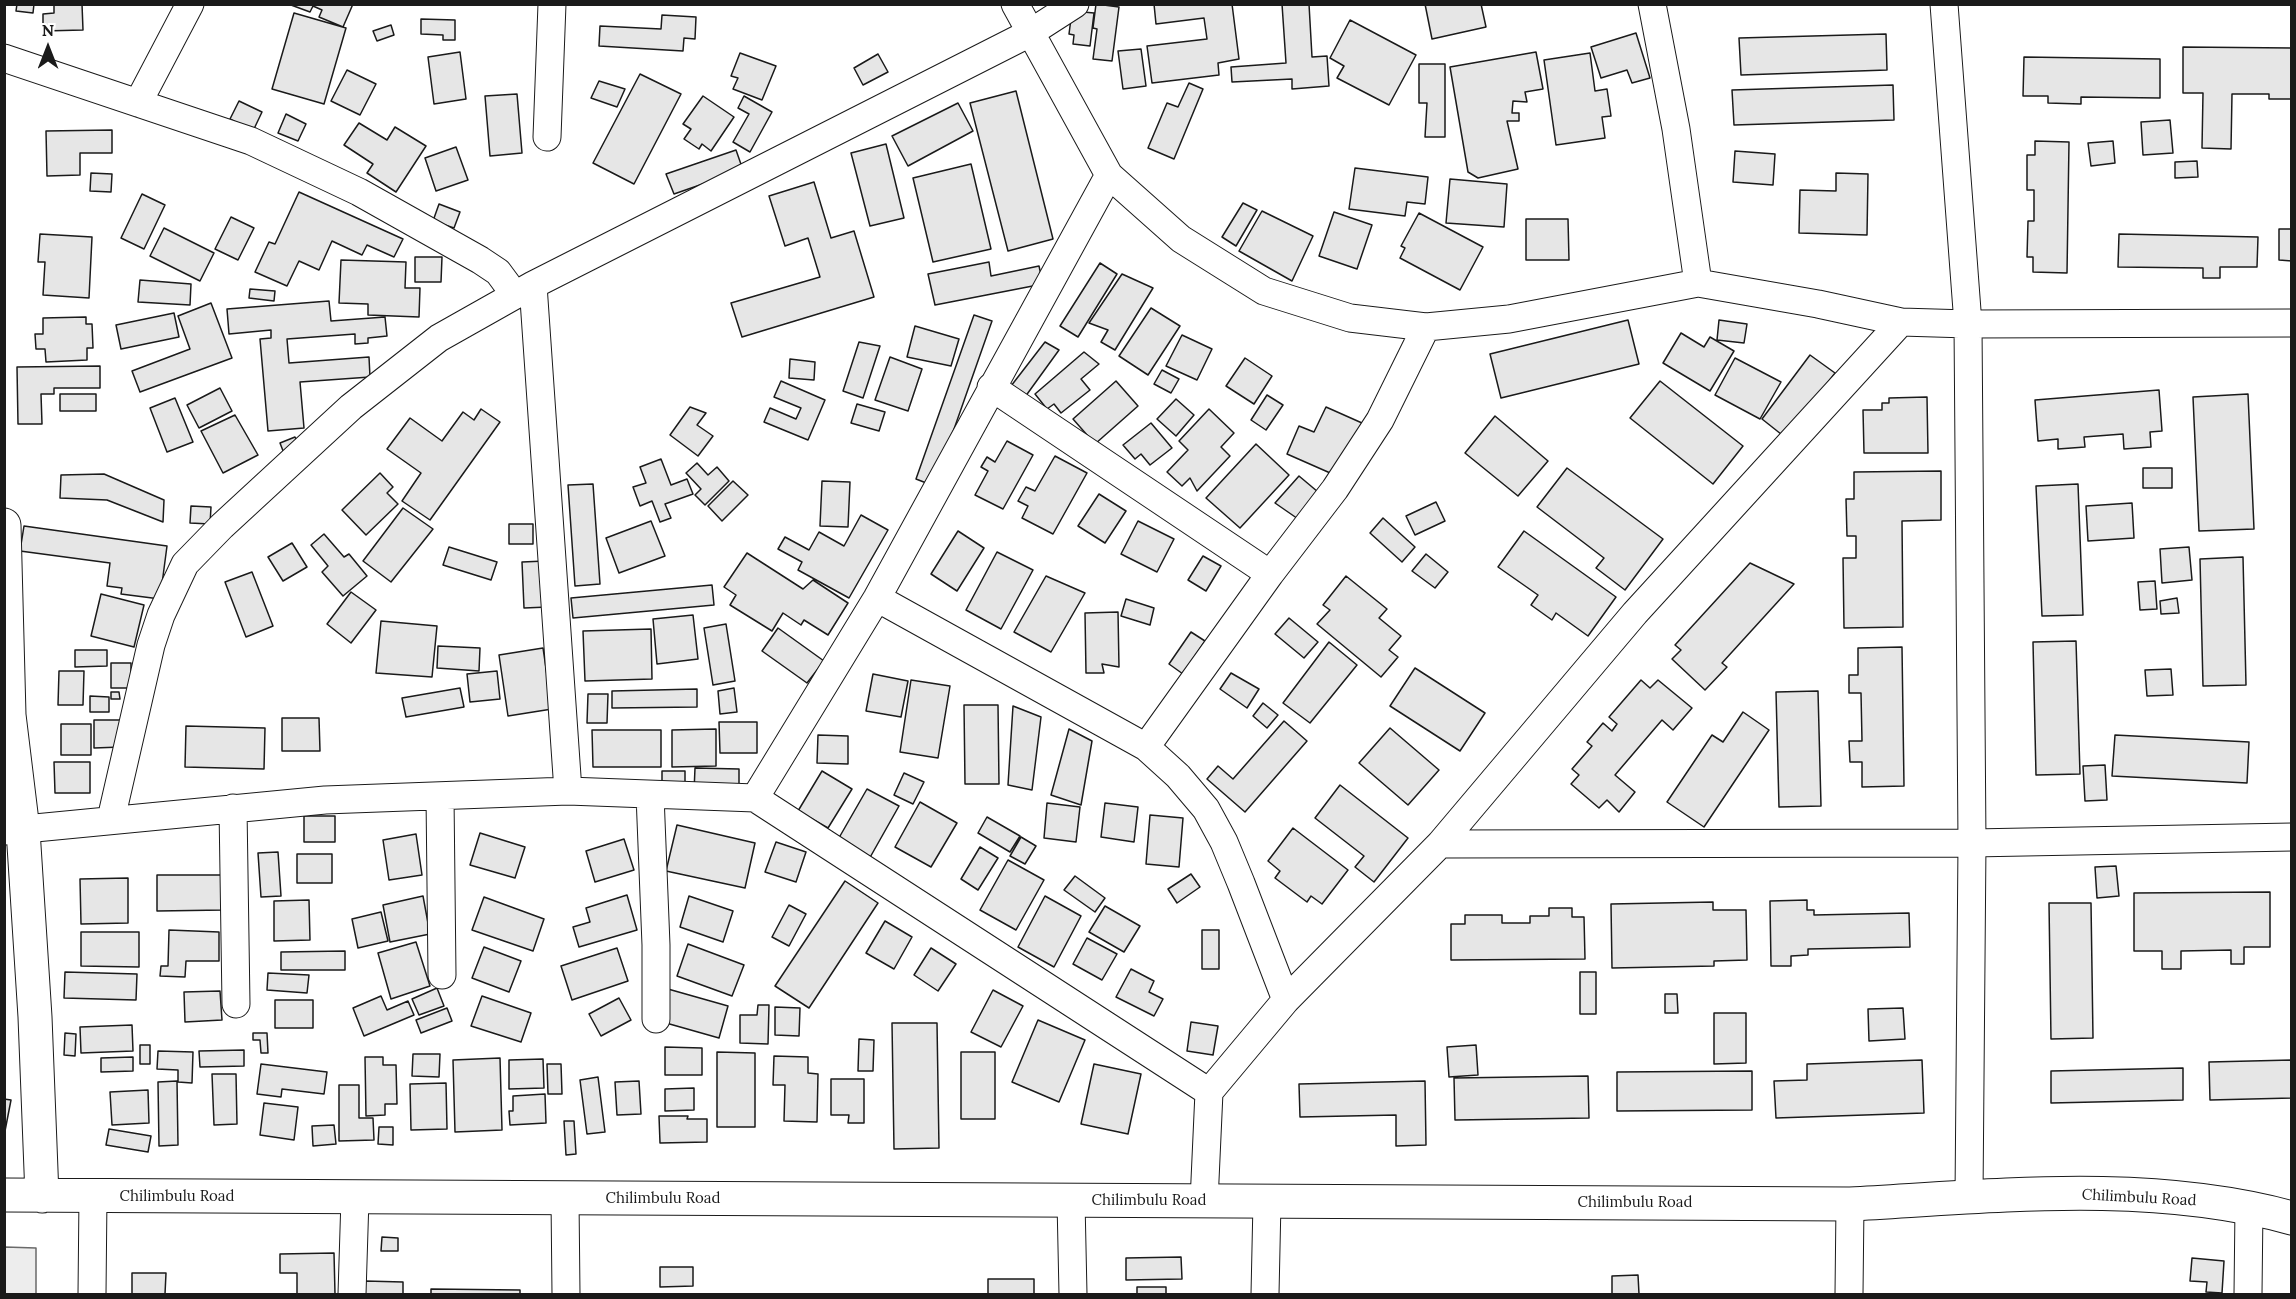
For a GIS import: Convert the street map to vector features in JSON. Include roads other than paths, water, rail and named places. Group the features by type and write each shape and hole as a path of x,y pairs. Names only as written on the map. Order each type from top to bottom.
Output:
{"main road":[{"path":"4,525 14,831 35,1017 42,1197"},
{"name":"Chilimbulu Road","path":"4,1196 1850,1204 1969,1197 2120,1193 2193,1199 2249,1207 2292,1218"}],"street":[{"path":"138,103 190,4"},
{"path":"547,137 552,4"},
{"path":"1015,4 1109,175 1181,239 1264,291 1350,318 1426,327 1509,319 1698,283 1818,304 1901,322 1968,324 2292,323"},
{"path":"111,819 151,645 161,615 185,564 222,526 351,407 439,338 524,290 1030,33 1075,4"},
{"path":"1652,4 1676,129 1698,283"},
{"path":"1944,4 1968,324 1972,843 1969,1197"},
{"path":"4,58 251,141 359,192 480,260 524,290"},
{"path":"755,798 877,598 1109,175"},
{"path":"524,290 568,791"},
{"path":"1204,1202 1209,1092 1286,1000 1440,844 1635,613 1901,322"},
{"path":"1146,747 1270,574 1335,489 1380,420 1426,327"},
{"path":"991,387 1270,574"},
{"path":"877,598 1146,747 1178,776 1206,809 1224,842 1286,1000"},
{"path":"14,831 111,819 325,800 568,791 755,798 1209,1092"},
{"path":"650,795 656,1018"},
{"path":"440,796 442,975"},
{"path":"233,808 236,1004"},
{"path":"1440,844 1972,843 2292,837"},
{"path":"92,1294 93,1197"},
{"path":"352,1294 355,1198"},
{"path":"565,1198 566,1294"},
{"path":"1071,1201 1073,1294"},
{"path":"1265,1294 1268,1202"},
{"path":"1849,1294 1850,1204"},
{"path":"2248,1294 2249,1207"}]}
